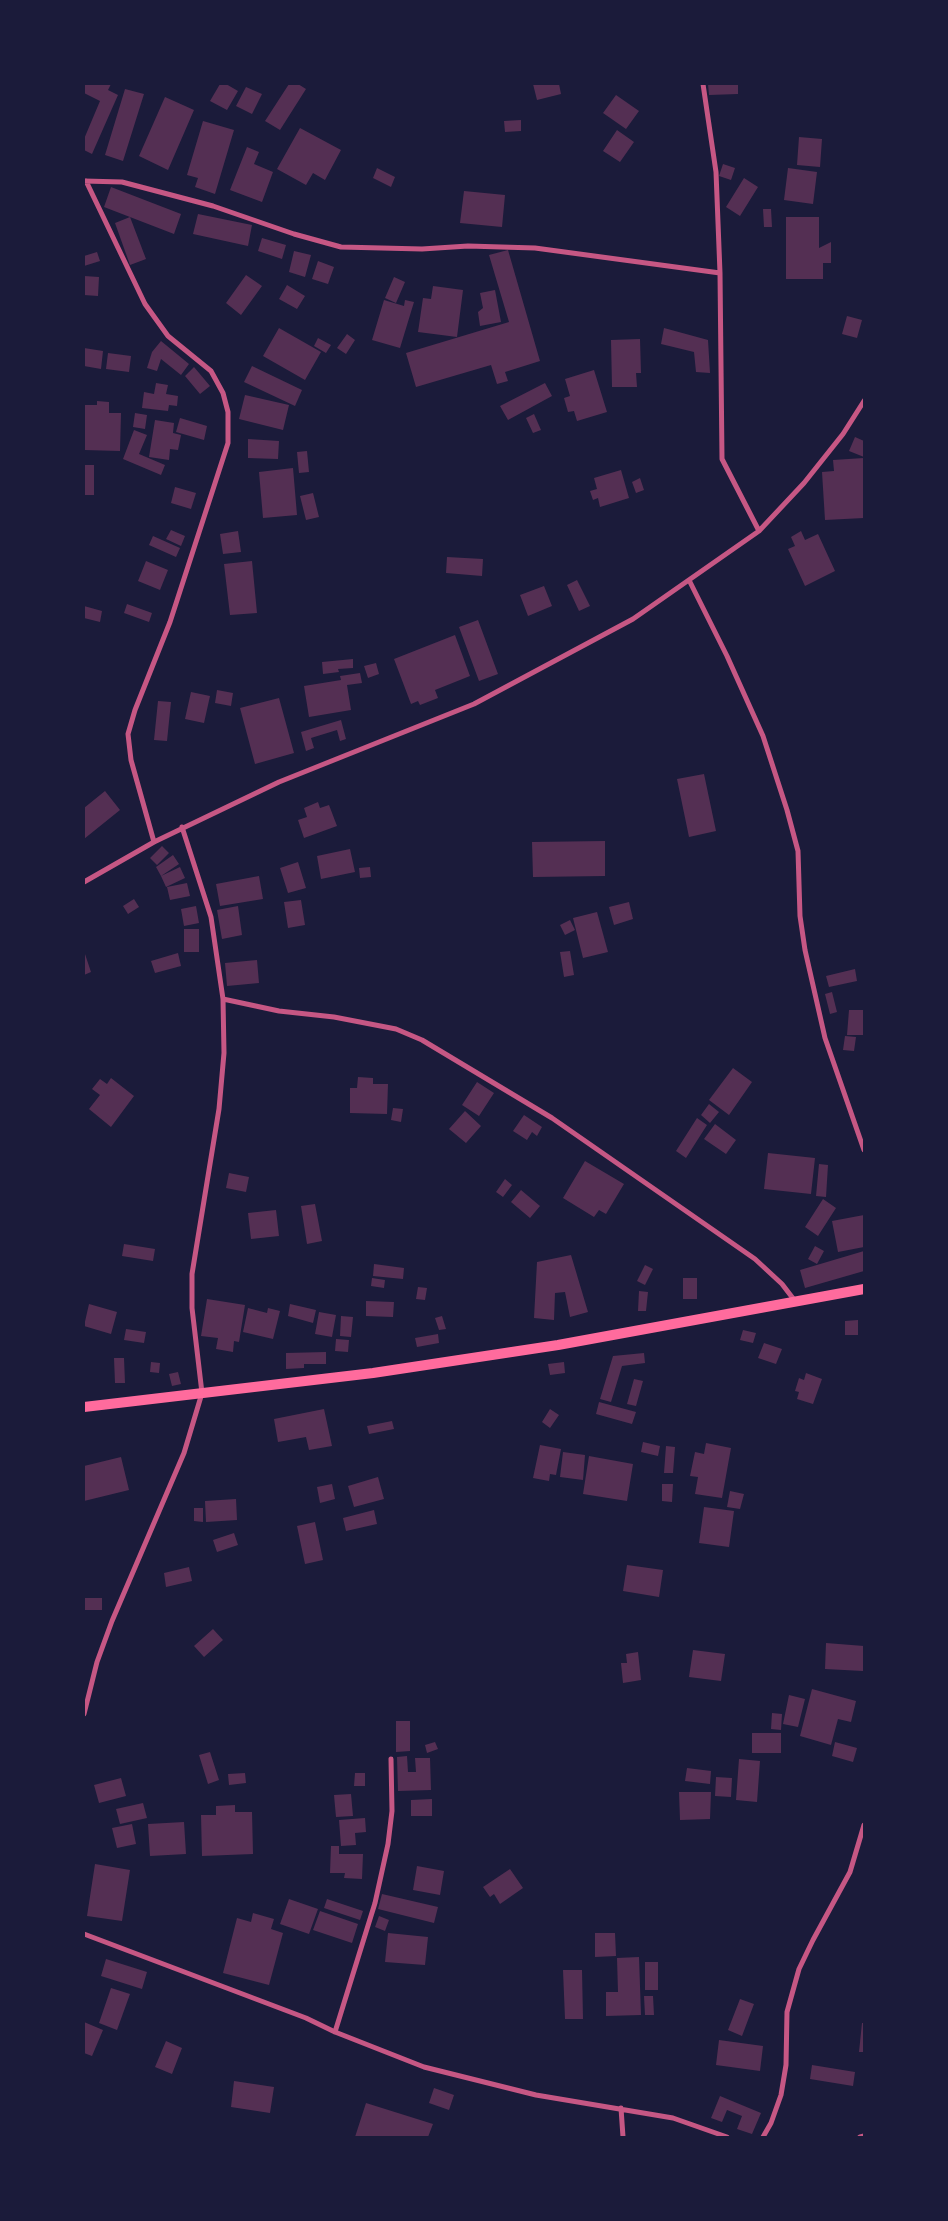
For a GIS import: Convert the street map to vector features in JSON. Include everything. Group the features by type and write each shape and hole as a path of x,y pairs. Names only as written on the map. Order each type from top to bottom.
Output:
{"main road":[{"path":"84,1407 373,1373 558,1345 864,1289"}],"street":[{"path":"704,84 716,172 720,273 722,459 759,531"},
{"path":"154,842 131,760 128,734 135,710 170,622 196,546 228,443 230,427 222,393 211,371 168,336 145,304 85,181 122,182 213,206 341,248 422,249 468,246 535,248 720,273"},
{"path":"84,882 182,827 279,782 474,704 634,619 759,531 804,483 843,434 864,401"},
{"path":"689,580 763,736 787,810 798,851 800,916 809,970 825,1038 864,1150"},
{"path":"84,1714 97,1662 112,1620 184,1453 202,1393 192,1308 192,1274 219,1109 224,1053 223,999 211,917 182,827"},
{"path":"223,999 280,1011 334,1017 396,1029 422,1040 552,1118 755,1259 782,1284 796,1301"},
{"path":"334,2032 375,1903 386,1854 392,1811 391,1759"},
{"path":"763,2137 771,2123 781,2095 786,2065 787,2012 799,1969 850,1872 864,1825"},
{"path":"84,1934 306,2018 334,2032 424,2067 536,2095 673,2118 727,2137"},
{"path":"621,2108 623,2137"},
{"path":"860,2137 864,2136"}],"building":[{"path":"84,84 111,84 108,90 118,95 92,154 84,150 84,139 100,101 84,93"},
{"path":"220,84 226,84 238,91 227,110 210,101"},
{"path":"289,84 298,84 306,89 280,130 265,121"},
{"path":"533,84 559,84 561,94 537,100"},
{"path":"708,84 738,84 738,94 709,95"},
{"path":"246,87 262,94 252,114 236,106"},
{"path":"125,89 144,94 123,161 105,155"},
{"path":"616,95 639,111 626,129 603,113"},
{"path":"165,97 194,110 168,170 139,156"},
{"path":"521,120 521,131 505,132 504,121"},
{"path":"203,121 234,130 215,194 195,187 198,178 187,175"},
{"path":"300,128 341,150 325,180 313,173 306,185 277,169"},
{"path":"617,130 634,142 620,162 603,151"},
{"path":"799,137 822,139 820,167 797,165"},
{"path":"247,147 259,152 254,164 273,172 262,202 230,190"},
{"path":"723,164 735,168 731,180 719,176"},
{"path":"377,168 395,177 391,187 373,178"},
{"path":"788,168 817,172 813,204 784,200"},
{"path":"744,178 758,187 740,216 726,207"},
{"path":"111,187 181,214 174,234 104,207"},
{"path":"464,191 505,195 502,227 460,223"},
{"path":"763,209 771,209 772,227 764,227"},
{"path":"198,214 252,225 248,246 193,234"},
{"path":"130,217 146,259 130,265 115,223"},
{"path":"786,217 819,217 819,248 831,242 831,263 823,263 823,279 786,279"},
{"path":"262,238 286,245 282,259 258,251"},
{"path":"508,250 540,361 505,372 508,381 497,384 491,365 416,387 406,353 509,322 489,255"},
{"path":"294,251 311,255 305,277 289,272"},
{"path":"97,252 100,261 84,266 84,256"},
{"path":"318,261 334,267 328,284 312,279"},
{"path":"246,275 262,286 241,315 226,303"},
{"path":"84,276 99,277 98,296 84,295"},
{"path":"394,277 405,282 396,303 385,298"},
{"path":"287,285 305,296 297,309 279,299"},
{"path":"433,286 463,290 457,337 418,332 423,298 431,299"},
{"path":"495,290 501,322 480,326 478,312 483,308 480,293"},
{"path":"384,300 404,306 405,300 414,302 400,348 372,340"},
{"path":"847,316 862,320 857,338 842,334"},
{"path":"279,328 321,352 305,380 263,356"},
{"path":"664,328 708,340 710,373 696,372 694,352 661,344"},
{"path":"347,334 355,340 346,354 337,348"},
{"path":"318,338 331,345 326,353 314,346"},
{"path":"640,339 641,373 636,373 637,387 612,387 611,340"},
{"path":"161,341 189,364 181,375 161,359 157,371 147,368 152,352"},
{"path":"84,348 103,351 101,369 84,366"},
{"path":"108,353 131,356 129,372 106,369"},
{"path":"252,366 302,390 295,406 244,382"},
{"path":"194,367 210,386 200,394 185,376"},
{"path":"594,370 607,412 577,421 574,411 568,412 564,398 570,396 565,379"},
{"path":"156,383 168,385 166,394 178,396 177,406 169,405 168,411 142,408 144,392 154,394"},
{"path":"545,383 552,396 508,420 500,406"},
{"path":"245,395 289,405 283,430 239,419"},
{"path":"97,401 109,402 109,413 121,413 120,451 84,450 84,405 97,405"},
{"path":"135,413 147,415 145,429 133,427"},
{"path":"534,414 541,430 533,433 526,418"},
{"path":"180,418 207,426 204,440 176,432"},
{"path":"155,420 174,423 173,433 181,435 178,450 170,449 169,460 149,457"},
{"path":"134,430 147,435 139,454 165,465 161,475 123,459"},
{"path":"855,437 864,441 864,457 849,451"},
{"path":"248,439 279,441 278,459 248,458"},
{"path":"307,451 309,472 299,473 297,452"},
{"path":"864,458 864,518 825,520 822,472 834,471 833,460"},
{"path":"84,465 94,465 94,495 84,495"},
{"path":"293,468 297,515 263,518 259,472"},
{"path":"621,470 629,498 600,507 598,498 593,500 590,491 597,489 594,478"},
{"path":"640,478 644,490 636,493 632,482"},
{"path":"175,487 196,493 191,509 171,503"},
{"path":"313,493 319,517 306,520 300,496"},
{"path":"171,530 185,536 181,546 166,539"},
{"path":"238,531 241,552 223,554 220,534"},
{"path":"801,531 805,540 818,534 835,571 805,586 788,549 795,546 791,537"},
{"path":"153,536 180,548 176,557 149,545"},
{"path":"447,557 483,559 482,576 446,573"},
{"path":"146,561 168,570 160,590 138,581"},
{"path":"252,561 257,613 230,615 224,564"},
{"path":"577,580 590,606 579,611 567,585"},
{"path":"544,586 552,606 528,616 520,595"},
{"path":"127,604 152,613 149,622 124,613"},
{"path":"84,606 102,611 100,622 84,618"},
{"path":"478,620 498,674 479,681 459,627"},
{"path":"455,635 470,676 435,690 438,698 420,705 418,701 411,704 394,659"},
{"path":"353,659 353,668 338,669 339,672 323,674 322,662"},
{"path":"376,663 379,674 368,678 364,666"},
{"path":"360,673 362,683 347,685 351,710 309,717 304,686 341,680 340,676"},
{"path":"217,690 233,693 231,706 215,703"},
{"path":"191,692 210,696 204,723 185,719"},
{"path":"279,698 294,753 255,764 240,708"},
{"path":"158,701 171,702 167,741 154,740"},
{"path":"341,720 346,739 340,741 337,730 311,738 314,748 306,751 301,732"},
{"path":"704,774 716,831 689,837 677,779"},
{"path":"105,791 120,810 84,839 84,808"},
{"path":"318,802 320,808 329,805 337,826 304,838 298,820 307,817 304,808"},
{"path":"605,841 605,876 533,877 532,842"},
{"path":"162,846 169,853 157,865 150,858"},
{"path":"350,849 355,872 321,879 317,856"},
{"path":"173,855 179,864 161,876 156,867"},
{"path":"298,862 306,888 288,893 280,868"},
{"path":"180,867 185,878 166,887 161,876"},
{"path":"370,867 371,877 360,878 359,868"},
{"path":"259,876 263,899 220,906 216,884"},
{"path":"187,883 190,896 170,900 167,887"},
{"path":"134,899 139,907 128,914 123,906"},
{"path":"301,900 305,925 288,928 284,902"},
{"path":"629,902 633,919 614,925 609,907"},
{"path":"196,906 199,923 184,926 181,909"},
{"path":"238,906 242,935 222,939 217,910"},
{"path":"597,912 608,952 583,958 573,918"},
{"path":"570,920 575,930 565,935 560,925"},
{"path":"184,929 199,929 199,952 184,952"},
{"path":"84,951 91,972 84,975"},
{"path":"570,951 574,975 564,977 560,952"},
{"path":"178,953 181,966 155,973 151,961"},
{"path":"257,960 259,983 227,986 225,963"},
{"path":"855,969 857,981 829,987 826,976"},
{"path":"832,992 837,1012 830,1014 825,994"},
{"path":"849,1010 864,1010 864,1035 847,1035"},
{"path":"845,1036 856,1037 854,1051 843,1050"},
{"path":"733,1068 752,1082 729,1115 709,1100"},
{"path":"358,1077 373,1078 373,1084 388,1084 387,1114 350,1113 350,1088 357,1088"},
{"path":"111,1078 134,1096 111,1127 89,1109 100,1095 92,1089 100,1079 107,1084"},
{"path":"477,1082 494,1093 479,1116 462,1105"},
{"path":"709,1104 719,1112 710,1123 701,1115"},
{"path":"393,1108 403,1109 401,1122 391,1120"},
{"path":"465,1111 481,1126 466,1143 449,1129"},
{"path":"524,1115 542,1127 537,1136 532,1132 527,1140 513,1131"},
{"path":"697,1118 707,1125 686,1158 676,1151"},
{"path":"715,1124 736,1140 726,1154 704,1139"},
{"path":"768,1153 815,1158 811,1194 764,1189"},
{"path":"585,1161 624,1184 606,1214 599,1210 594,1217 563,1198"},
{"path":"819,1164 828,1165 826,1197 816,1196"},
{"path":"229,1173 249,1177 246,1192 226,1188"},
{"path":"505,1179 512,1185 503,1197 496,1192"},
{"path":"521,1190 540,1206 530,1218 511,1202"},
{"path":"823,1199 836,1208 818,1236 805,1227"},
{"path":"315,1204 322,1241 307,1244 301,1206"},
{"path":"276,1210 279,1236 251,1239 248,1213"},
{"path":"864,1215 864,1247 838,1252 832,1221"},
{"path":"124,1244 155,1249 153,1261 122,1256"},
{"path":"815,1246 824,1251 817,1264 808,1259"},
{"path":"864,1251 864,1271 805,1288 800,1270"},
{"path":"571,1255 588,1312 570,1317 565,1292 555,1293 554,1320 534,1318 537,1262"},
{"path":"374,1264 404,1268 403,1279 373,1276"},
{"path":"645,1265 653,1269 645,1285 637,1281"},
{"path":"372,1278 385,1280 384,1288 371,1286"},
{"path":"683,1278 697,1278 697,1299 683,1299"},
{"path":"418,1287 427,1288 425,1300 416,1299"},
{"path":"639,1291 648,1292 646,1311 638,1311"},
{"path":"207,1299 245,1305 239,1342 234,1341 233,1352 216,1349 218,1338 201,1336"},
{"path":"366,1301 394,1302 393,1317 366,1316"},
{"path":"89,1304 117,1312 111,1334 84,1326"},
{"path":"290,1304 316,1310 313,1323 288,1316"},
{"path":"248,1308 267,1313 268,1308 280,1311 273,1339 243,1332"},
{"path":"319,1312 336,1315 332,1337 315,1334"},
{"path":"341,1316 353,1317 351,1337 340,1336"},
{"path":"442,1316 446,1329 439,1330 435,1318"},
{"path":"858,1320 858,1335 845,1335 845,1321"},
{"path":"126,1329 146,1332 144,1343 124,1340"},
{"path":"743,1330 756,1333 753,1343 740,1340"},
{"path":"438,1334 439,1343 417,1347 415,1338"},
{"path":"336,1339 349,1340 348,1352 335,1351"},
{"path":"764,1343 782,1349 776,1364 758,1358"},
{"path":"326,1352 326,1364 304,1364 304,1368 286,1369 286,1353"},
{"path":"644,1353 645,1363 622,1366 611,1402 600,1399 613,1356"},
{"path":"114,1358 124,1358 125,1383 115,1383"},
{"path":"151,1362 160,1363 159,1373 150,1372"},
{"path":"564,1362 565,1373 550,1375 548,1364"},
{"path":"178,1372 181,1384 172,1386 169,1374"},
{"path":"806,1373 822,1379 813,1404 797,1399 799,1392 795,1391 799,1378 804,1380"},
{"path":"634,1379 643,1381 636,1406 627,1404"},
{"path":"599,1402 636,1412 632,1424 596,1414"},
{"path":"324,1409 332,1446 309,1450 306,1437 278,1442 274,1419"},
{"path":"550,1409 559,1415 550,1428 542,1422"},
{"path":"392,1421 394,1429 369,1434 367,1426"},
{"path":"643,1442 660,1446 658,1456 641,1452"},
{"path":"706,1443 731,1448 722,1498 695,1494 698,1477 690,1476 695,1452 704,1454"},
{"path":"540,1445 561,1449 556,1475 550,1474 549,1481 533,1478"},
{"path":"666,1446 675,1447 673,1473 664,1473"},
{"path":"563,1452 585,1455 583,1480 560,1477"},
{"path":"589,1456 633,1464 627,1501 583,1494"},
{"path":"121,1457 129,1490 84,1501 84,1466"},
{"path":"378,1477 384,1499 354,1507 348,1486"},
{"path":"332,1484 335,1499 320,1503 317,1487"},
{"path":"662,1484 673,1484 672,1502 662,1501"},
{"path":"730,1491 744,1494 740,1509 727,1507"},
{"path":"236,1499 237,1520 206,1522 205,1501"},
{"path":"704,1507 734,1511 729,1547 699,1543"},
{"path":"194,1508 203,1508 203,1522 194,1521"},
{"path":"374,1510 377,1524 346,1531 343,1518"},
{"path":"315,1522 323,1560 305,1564 297,1526"},
{"path":"234,1533 238,1545 217,1552 213,1540"},
{"path":"627,1565 663,1570 659,1597 623,1591"},
{"path":"189,1567 192,1581 166,1587 164,1573"},
{"path":"84,1598 102,1598 102,1610 84,1610"},
{"path":"213,1629 223,1640 204,1657 194,1646"},
{"path":"826,1643 864,1646 863,1671 825,1669"},
{"path":"693,1650 725,1654 721,1681 689,1677"},
{"path":"638,1652 641,1680 623,1683 621,1663 627,1663 626,1654"},
{"path":"812,1689 856,1701 851,1722 838,1719 831,1745 800,1736"},
{"path":"789,1695 805,1699 798,1727 783,1724"},
{"path":"772,1713 782,1714 781,1730 771,1729"},
{"path":"396,1721 410,1721 410,1751 396,1752"},
{"path":"752,1733 781,1733 781,1753 752,1753"},
{"path":"435,1742 438,1749 427,1753 425,1745"},
{"path":"835,1742 857,1748 853,1762 832,1756"},
{"path":"210,1752 219,1780 208,1784 199,1755"},
{"path":"407,1756 408,1772 416,1772 415,1758 430,1758 431,1790 398,1791 397,1757"},
{"path":"739,1759 760,1761 757,1802 736,1800"},
{"path":"687,1768 711,1771 710,1784 685,1781"},
{"path":"245,1773 246,1783 229,1785 228,1774"},
{"path":"355,1773 365,1773 365,1786 354,1786"},
{"path":"716,1777 732,1778 731,1797 715,1796"},
{"path":"121,1778 126,1796 99,1803 94,1785"},
{"path":"679,1792 711,1792 710,1819 680,1820"},
{"path":"351,1794 353,1816 336,1817 334,1795"},
{"path":"432,1799 432,1816 411,1816 411,1800"},
{"path":"143,1803 147,1818 120,1824 116,1809"},
{"path":"235,1805 235,1812 252,1812 253,1854 202,1856 201,1815 216,1815 216,1806"},
{"path":"365,1818 366,1832 355,1833 356,1845 341,1846 339,1820"},
{"path":"184,1822 186,1854 150,1856 148,1824"},
{"path":"132,1824 136,1844 117,1848 112,1828"},
{"path":"331,1846 339,1846 339,1854 363,1854 362,1879 344,1878 345,1873 330,1873"},
{"path":"95,1864 130,1870 122,1921 87,1916"},
{"path":"417,1866 444,1871 440,1895 413,1890"},
{"path":"510,1869 523,1888 500,1904 494,1894 490,1897 483,1887"},
{"path":"382,1894 438,1907 434,1923 378,1909"},
{"path":"289,1899 318,1909 309,1934 280,1924"},
{"path":"327,1899 363,1911 360,1920 324,1908"},
{"path":"320,1911 358,1924 352,1943 313,1930"},
{"path":"253,1913 274,1919 271,1929 283,1933 269,1985 223,1973 237,1918 251,1922"},
{"path":"379,1916 389,1920 385,1931 375,1927"},
{"path":"388,1933 428,1937 425,1965 385,1962"},
{"path":"595,1933 615,1933 616,1956 595,1957"},
{"path":"639,1957 641,2015 606,2016 606,1992 618,1992 617,1958"},
{"path":"106,1959 147,1972 142,1989 101,1976"},
{"path":"645,1962 658,1962 658,1990 645,1990"},
{"path":"563,1970 582,1970 583,2019 565,2019"},
{"path":"111,1988 130,1994 117,2030 99,2023"},
{"path":"644,1996 653,1996 654,2015 645,2015"},
{"path":"740,1999 754,2004 742,2036 728,2030"},
{"path":"84,2022 103,2030 92,2056 84,2053"},
{"path":"862,2023 864,2023 864,2052 859,2052"},
{"path":"719,2040 763,2046 760,2071 716,2065"},
{"path":"166,2041 182,2048 172,2074 155,2067"},
{"path":"812,2065 855,2072 853,2086 810,2079"},
{"path":"234,2081 274,2087 270,2113 231,2107"},
{"path":"434,2088 454,2095 449,2110 429,2103"},
{"path":"720,2096 761,2113 752,2134 737,2129 742,2116 727,2110 722,2122 711,2118"},
{"path":"366,2103 433,2124 428,2137 355,2137"}]}
